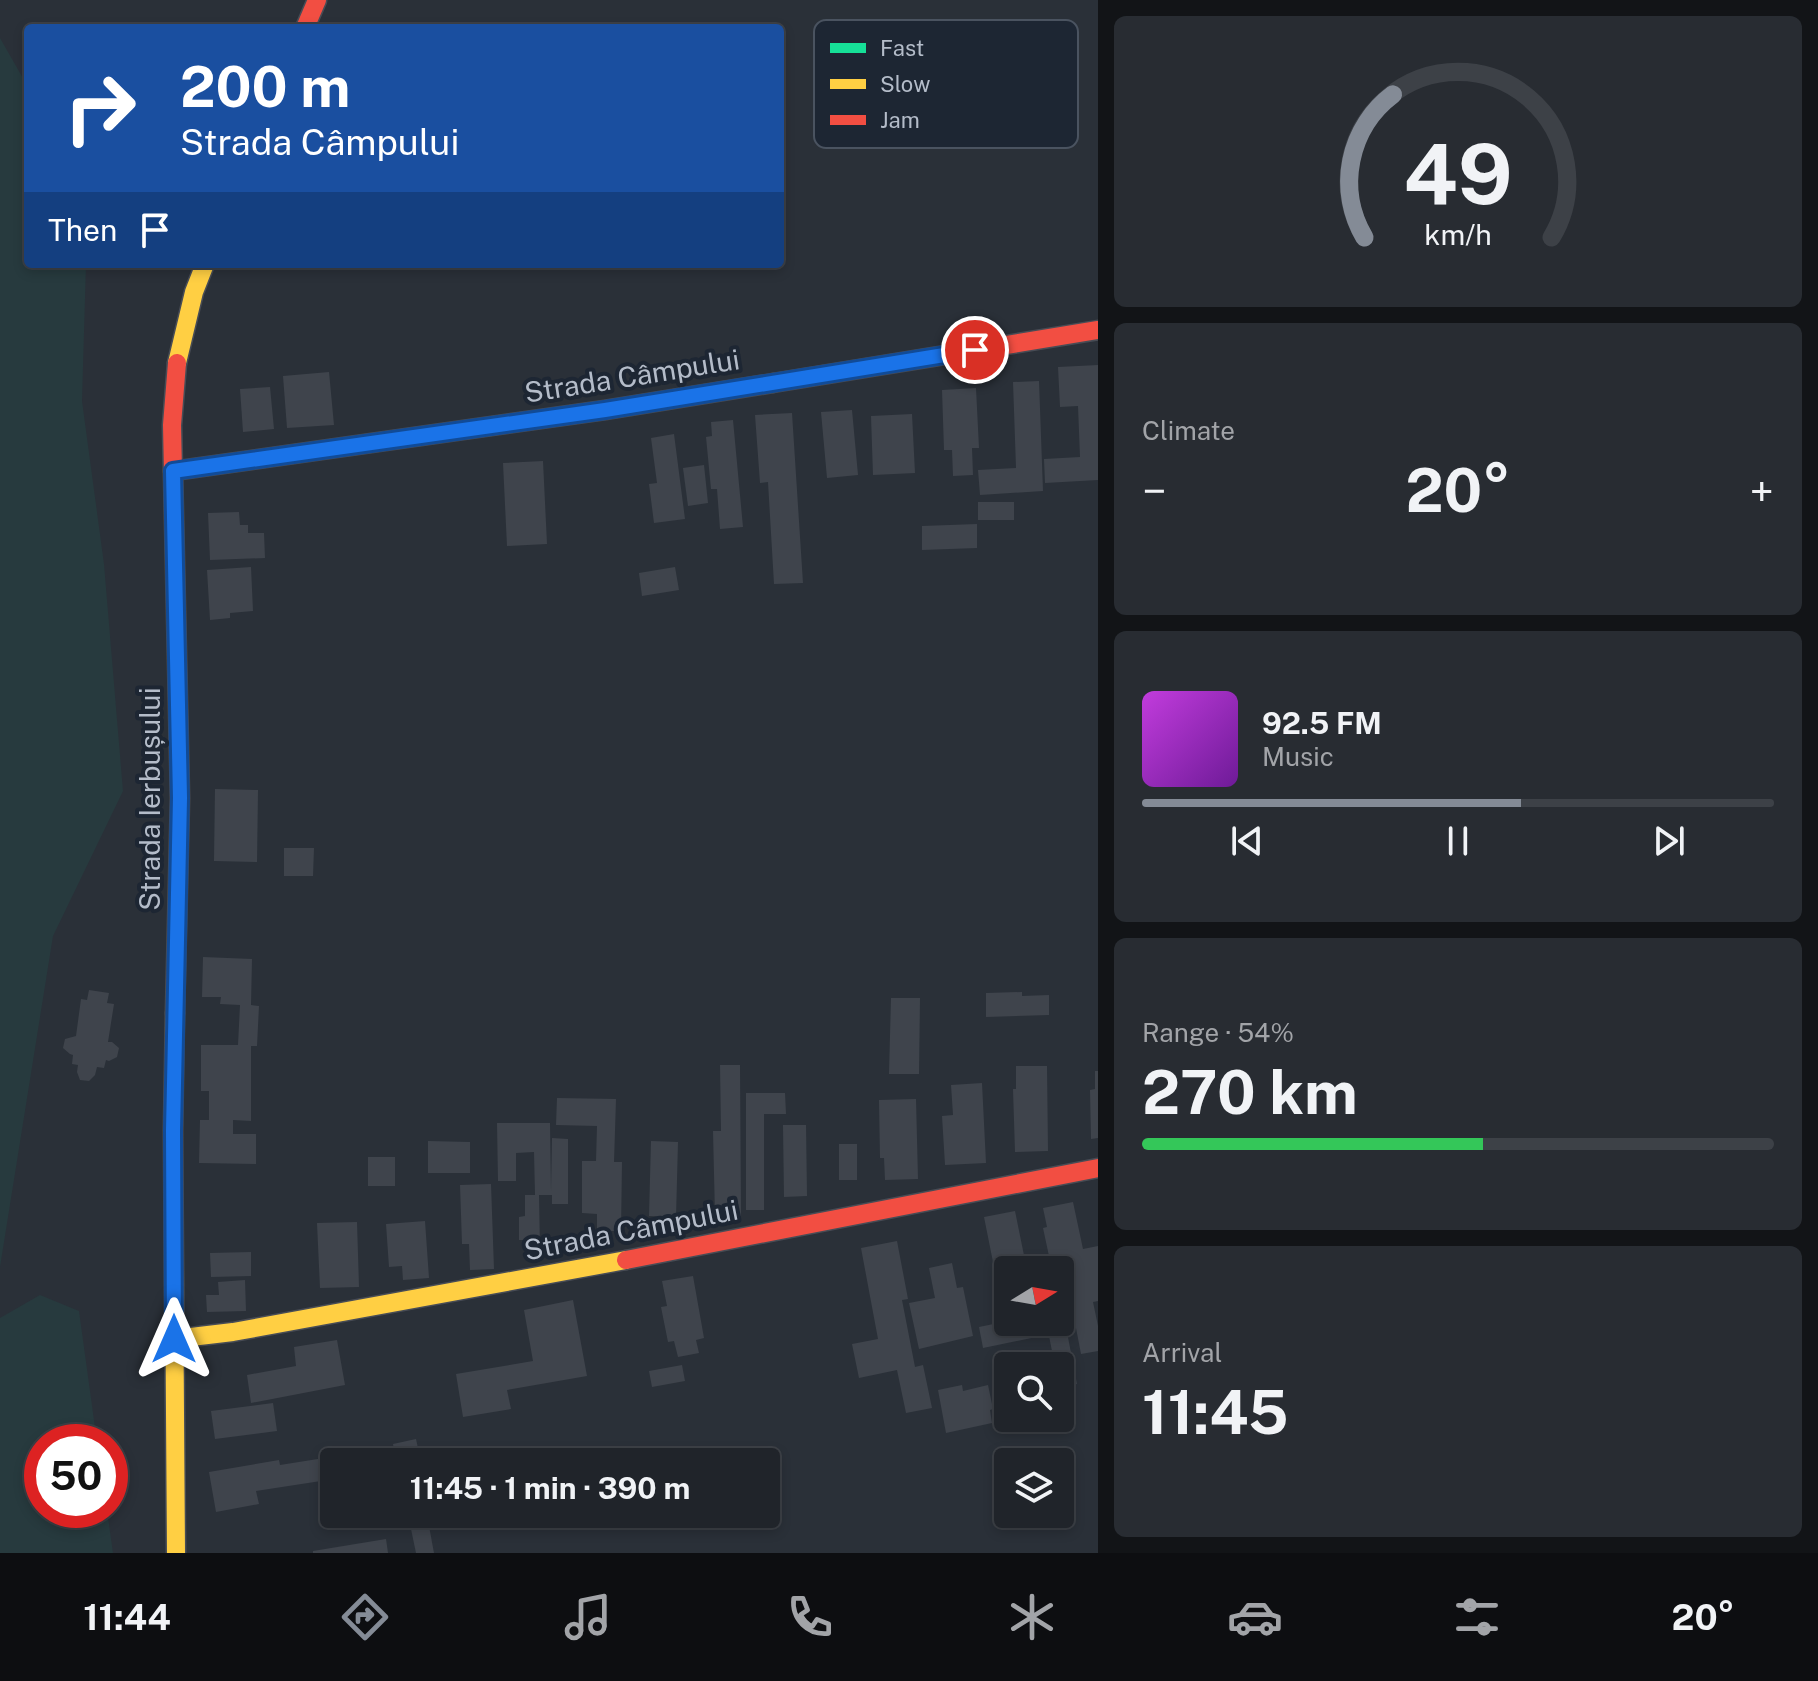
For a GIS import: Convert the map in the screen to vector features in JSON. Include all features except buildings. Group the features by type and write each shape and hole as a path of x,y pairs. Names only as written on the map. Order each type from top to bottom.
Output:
{"street":[{"path":"307,24 317,0"},
{"name":"Strada Ierbușului","path":"176,1553 173,1131 180,798 172,425 177,361 194,292 203,268"},
{"name":"Strada Câmpului","path":"173,471 605,410 1098,330"},
{"name":"Strada Câmpului","path":"174,1339 233,1332 508,1283 1098,1168"}],"green space":[{"path":"0,38 24,80 24,268 86,268 82,401 104,564 123,791 53,936 0,1267"},
{"path":"40,1295 79,1311 95,1424 24,1424 24,1528 110,1528 113,1553 0,1553 0,1318"}],"traffic: fast":[{"path":"173,471 773,383"}],"traffic: slow":[{"path":"177,363 194,292 203,268"},
{"path":"175,1013 176,1553"},
{"path":"174,1339 233,1332 626,1260"}],"traffic: jam":[{"path":"307,24 317,0"},
{"path":"773,383 1098,330"},
{"path":"175,1013 180,798 172,425 177,363"},
{"path":"626,1260 1098,1168"}],"route":[{"path":"174,1339 173,1131 180,798 173,471 605,410 975,350"}]}
